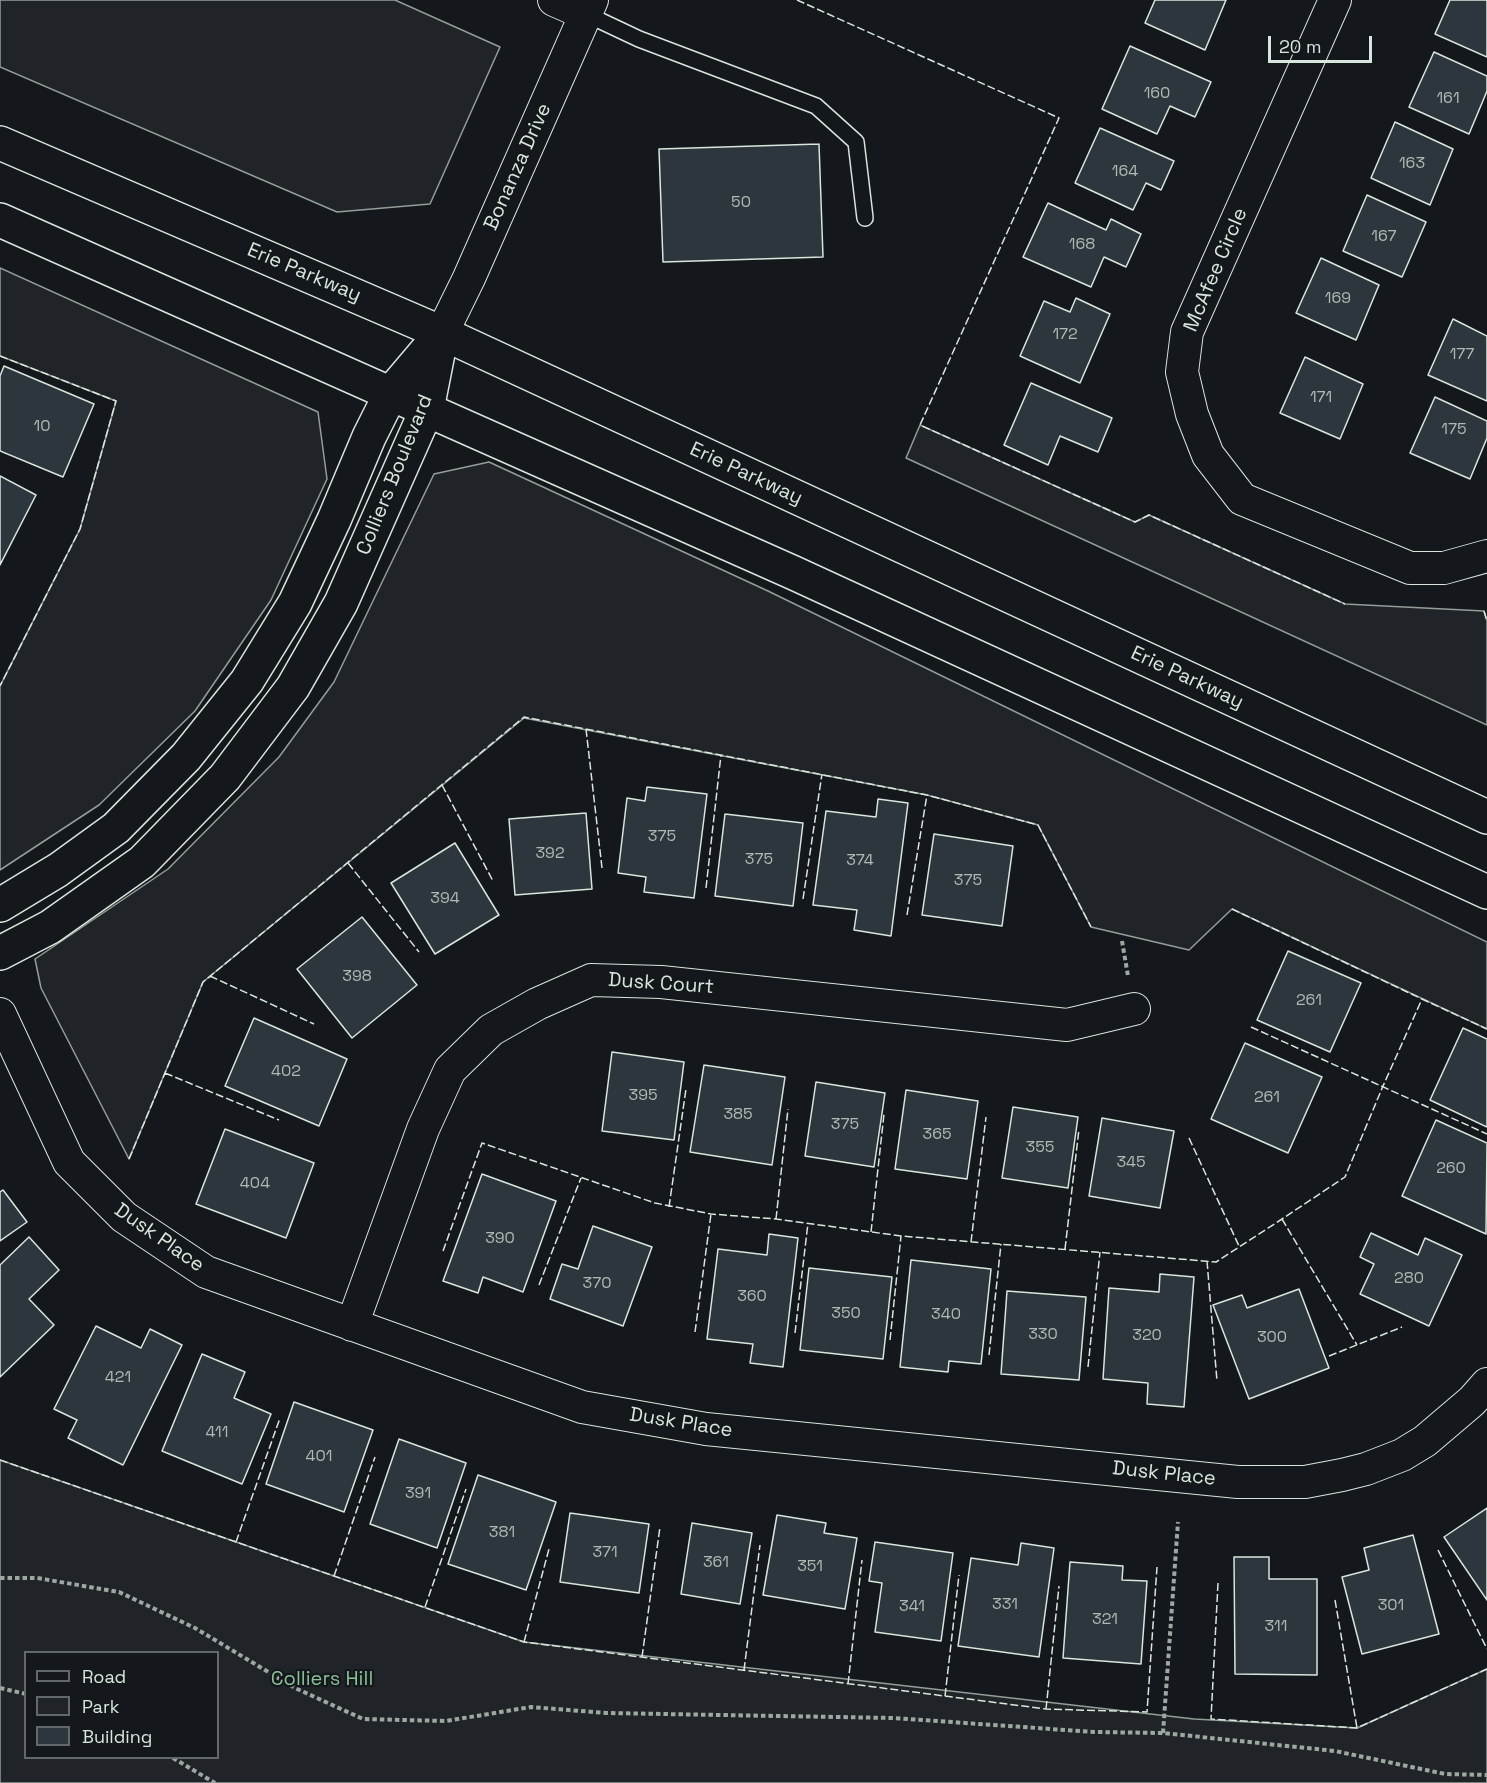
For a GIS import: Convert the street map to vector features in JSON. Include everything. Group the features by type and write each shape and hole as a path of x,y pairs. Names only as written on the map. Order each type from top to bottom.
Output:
{"main road":[{"name":"Erie Parkway","path":"0,143 442,333 1487,817"},
{"path":"0,220 794,573 1487,891"},
{"name":"Colliers Boulevard","path":"0,905 58,870 116,828 186,757 247,681 295,603 391,393 442,333"},
{"name":"Colliers Boulevard","path":"0,953 50,927 142,862 225,777 293,687 341,603 427,409 442,333"}],"street":[{"path":"554,0 589,7"},
{"name":"McAfee Circle","path":"1335,0 1187,332 1182,372 1192,414 1208,455 1242,499 1410,568 1444,568 1487,556"},
{"name":"Bonanza Drive","path":"442,333 472,272 589,7"},
{"name":"Dusk Court","path":"352,1325 423,1129 450,1070 491,1030 537,1004 591,980 661,982 1067,1025 1134,1009"},
{"name":"Dusk Place","path":"0,1014 69,1162 124,1217 206,1272 582,1407 706,1429 1238,1482 1305,1482 1342,1475 1402,1455 1425,1441 1472,1401 1487,1384"}],"lane":[{"path":"589,7 639,39 816,106 856,142 865,218"}],"path":[{"path":"1122,941 1124,954"},
{"path":"1163,1733 1178,1522"},
{"path":"0,1578 37,1578 119,1592 195,1628 295,1688 363,1719 446,1721 531,1707 606,1713 894,1718 1094,1732 1163,1733 1335,1751 1445,1774 1487,1775"},
{"path":"0,1688 24,1694"},
{"path":"175,1759 215,1783"}],"green space":[{"path":"0,0 395,0 500,47 430,204 337,212 0,67"},
{"path":"0,268 318,412 327,479 271,600 195,711 99,805 0,870 0,686 80,529 116,401 0,356"},
{"path":"920,425 1135,522 1149,515 1345,604 1484,611 1487,621 1487,725 906,458"},
{"path":"489,462 768,591 1487,942 1487,1029 1232,909 1189,950 1091,927 1038,825 927,795 524,718 203,982 129,1159 41,988 35,959 168,869 279,757 334,682 434,474"},
{"name":"Colliers Hill","path":"0,1460 524,1642 1194,1719 1357,1728 1487,1669 1487,1783 0,1783"}],"building":[{"path":"1155,0 1226,0 1205,50 1145,23"},
{"path":"1450,0 1487,0 1487,57 1435,34"},
{"path":"1130,46 1211,82 1195,117 1170,106 1157,134 1102,109"},
{"path":"1434,52 1487,76 1487,91 1469,134 1409,107"},
{"path":"1395,122 1453,149 1430,205 1371,178"},
{"path":"1100,128 1174,161 1161,190 1146,183 1133,210 1075,183"},
{"path":"819,144 823,257 663,262 659,149"},
{"path":"1367,195 1426,222 1402,277 1343,251"},
{"path":"1048,203 1106,230 1111,219 1141,234 1126,267 1104,257 1091,287 1023,257"},
{"path":"1321,258 1379,285 1356,340 1296,313"},
{"path":"1076,298 1110,314 1080,383 1020,356 1044,301 1070,312"},
{"path":"1453,319 1487,336 1487,401 1428,375"},
{"path":"1305,357 1363,384 1340,439 1280,413"},
{"path":"4,366 94,404 63,477 0,451 0,376"},
{"path":"1031,383 1112,418 1098,452 1060,436 1048,465 1004,445"},
{"path":"1435,397 1487,421 1487,438 1470,479 1410,453"},
{"path":"0,476 36,495 0,565"},
{"path":"647,787 707,794 694,898 644,892 646,877 618,873 627,798 645,801"},
{"path":"878,799 908,803 891,936 854,930 857,910 813,905 826,811 876,817"},
{"path":"586,813 592,889 515,895 509,819"},
{"path":"725,814 803,823 793,906 715,896"},
{"path":"934,834 1013,846 1002,926 922,915"},
{"path":"455,843 499,915 435,954 391,883"},
{"path":"362,917 417,985 352,1038 297,969"},
{"path":"1288,951 1361,983 1330,1052 1257,1020"},
{"path":"254,1018 347,1059 319,1126 225,1086"},
{"path":"1463,1028 1487,1039 1487,1127 1430,1100"},
{"path":"1245,1043 1322,1077 1288,1153 1211,1119"},
{"path":"612,1052 684,1062 674,1140 602,1131"},
{"path":"704,1065 785,1077 772,1165 690,1152"},
{"path":"816,1082 885,1093 874,1167 805,1156"},
{"path":"906,1090 978,1101 967,1179 895,1169"},
{"path":"1013,1107 1078,1117 1068,1188 1002,1178"},
{"path":"1102,1118 1174,1131 1160,1208 1089,1196"},
{"path":"1436,1120 1487,1143 1486,1234 1402,1196"},
{"path":"225,1129 314,1163 286,1238 196,1204"},
{"path":"482,1174 556,1201 523,1292 483,1277 478,1293 443,1281"},
{"path":"3,1190 27,1222 0,1241 0,1192"},
{"path":"593,1226 652,1247 623,1326 550,1299 562,1264 578,1269"},
{"path":"1371,1233 1418,1255 1425,1238 1462,1255 1429,1326 1360,1294 1374,1264 1360,1257"},
{"path":"769,1234 798,1238 783,1367 750,1363 753,1344 707,1339 718,1249 767,1255"},
{"path":"29,1237 59,1270 29,1299 54,1325 0,1377 0,1265"},
{"path":"911,1260 991,1269 981,1364 949,1361 948,1372 900,1367"},
{"path":"809,1268 892,1277 883,1359 800,1350"},
{"path":"1160,1274 1194,1277 1184,1407 1147,1404 1148,1383 1103,1379 1109,1288 1159,1292"},
{"path":"1299,1289 1329,1368 1249,1399 1213,1305 1242,1295 1247,1308"},
{"path":"1007,1291 1086,1297 1079,1380 1001,1374"},
{"path":"96,1326 141,1348 150,1329 182,1345 123,1465 68,1438 77,1420 54,1409"},
{"path":"202,1354 245,1372 234,1398 271,1414 242,1484 162,1451"},
{"path":"294,1402 373,1430 344,1512 266,1484"},
{"path":"399,1439 466,1463 437,1548 370,1524"},
{"path":"478,1475 556,1502 526,1590 448,1564"},
{"path":"1487,1508 1487,1600 1444,1537"},
{"path":"570,1513 649,1524 639,1593 560,1582"},
{"path":"777,1515 826,1523 824,1533 857,1538 845,1609 763,1595"},
{"path":"692,1523 752,1533 740,1604 681,1594"},
{"path":"1413,1535 1439,1634 1362,1654 1342,1577 1369,1570 1364,1548"},
{"path":"875,1542 953,1553 941,1641 875,1632 882,1583 869,1581"},
{"path":"1021,1543 1054,1548 1039,1657 958,1646 971,1558 1018,1565"},
{"path":"1234,1557 1269,1557 1269,1579 1317,1579 1317,1675 1235,1674"},
{"path":"1070,1562 1123,1566 1122,1580 1147,1581 1141,1664 1063,1658"}],"fence":[{"path":"797,0 1059,118 920,425 1135,522 1149,515 1345,604"},
{"path":"0,356 116,401 80,529 0,686"},
{"path":"1484,611 1487,621"},
{"path":"129,1159 203,982 524,717 927,795 1038,825 1091,927"},
{"path":"586,729 602,868"},
{"path":"706,888 721,755"},
{"path":"803,899 822,774"},
{"path":"442,785 493,881"},
{"path":"907,915 927,795"},
{"path":"348,863 419,952"},
{"path":"1232,909 1422,999"},
{"path":"210,976 314,1024"},
{"path":"443,1251 482,1143 655,1203 711,1214 776,1219 901,1236 1216,1262 1345,1177 1422,999 1487,1029"},
{"path":"1251,1027 1487,1134"},
{"path":"165,1073 279,1120"},
{"path":"669,1207 686,1089"},
{"path":"776,1219 788,1109"},
{"path":"871,1232 884,1114"},
{"path":"971,1242 986,1117"},
{"path":"1065,1249 1079,1129"},
{"path":"1189,1138 1239,1246"},
{"path":"539,1285 581,1178"},
{"path":"695,1332 711,1214"},
{"path":"1282,1219 1357,1345"},
{"path":"795,1333 808,1223"},
{"path":"890,1340 901,1236"},
{"path":"989,1355 1001,1244"},
{"path":"1088,1367 1100,1252"},
{"path":"1207,1261 1217,1381"},
{"path":"1329,1356 1402,1327"},
{"path":"236,1542 280,1418"},
{"path":"334,1576 375,1457"},
{"path":"0,1460 524,1642 1046,1709 1147,1712 1157,1567"},
{"path":"425,1607 466,1489"},
{"path":"642,1657 660,1527"},
{"path":"744,1670 760,1545"},
{"path":"524,1642 549,1549"},
{"path":"1438,1550 1487,1649"},
{"path":"848,1684 862,1560"},
{"path":"945,1696 959,1575"},
{"path":"1218,1583 1211,1719 1357,1728 1487,1669"},
{"path":"1046,1709 1059,1586"},
{"path":"1335,1600 1357,1728"}]}
